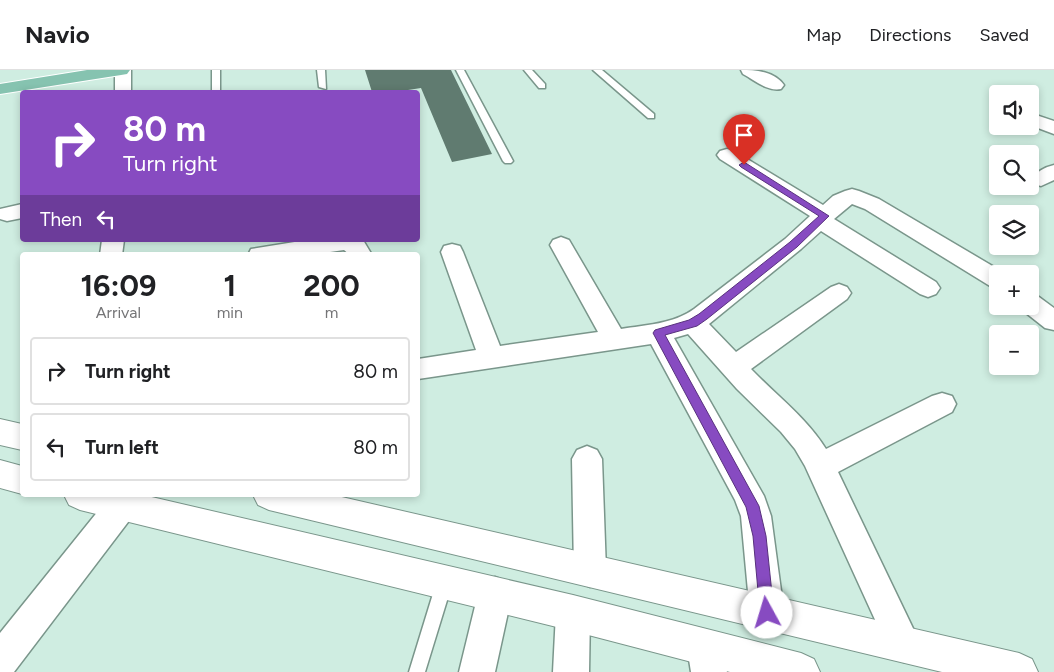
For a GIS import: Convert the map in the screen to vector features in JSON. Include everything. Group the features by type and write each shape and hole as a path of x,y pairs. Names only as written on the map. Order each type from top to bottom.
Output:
{"main road":[{"path":"0,80 62,70"},
{"path":"0,89 96,72 122,70"}],"street":[{"path":"122,70 123,90"},
{"path":"749,70 775,84"},
{"path":"1039,122 1054,128"},
{"path":"727,155 928,288"},
{"path":"420,369 658,333 693,323 794,244 845,198 852,196 863,199 989,275"},
{"path":"279,252 344,242 353,243 358,247 360,252"},
{"path":"561,245 614,339"},
{"path":"452,252 492,358"},
{"path":"734,368 839,293"},
{"path":"1039,310 1054,321"},
{"path":"693,323 751,386 805,440 820,467 904,645"},
{"path":"658,333 749,496 754,509 759,536 767,613"},
{"path":"820,467 942,404"},
{"path":"0,432 20,437"},
{"path":"587,459 590,571"},
{"path":"0,474 20,479"},
{"path":"98,497 125,500 573,613 706,659 801,672"},
{"path":"277,497 1019,672"},
{"path":"5,647 125,500"},
{"path":"477,672 495,594"},
{"path":"570,672 573,613"}],"lane":[{"path":"216,70 216,90"},
{"path":"321,70 323,87"},
{"path":"460,70 508,161"},
{"path":"528,70 542,86"},
{"path":"597,70 651,116"},
{"path":"417,672 444,582"}],"building":[{"path":"365,70 451,70 492,154 452,162 421,88 371,90"}],"route":[{"path":"744,165 825,216 794,244 703,316 693,323 658,333 749,496 756,516 767,613"}]}
